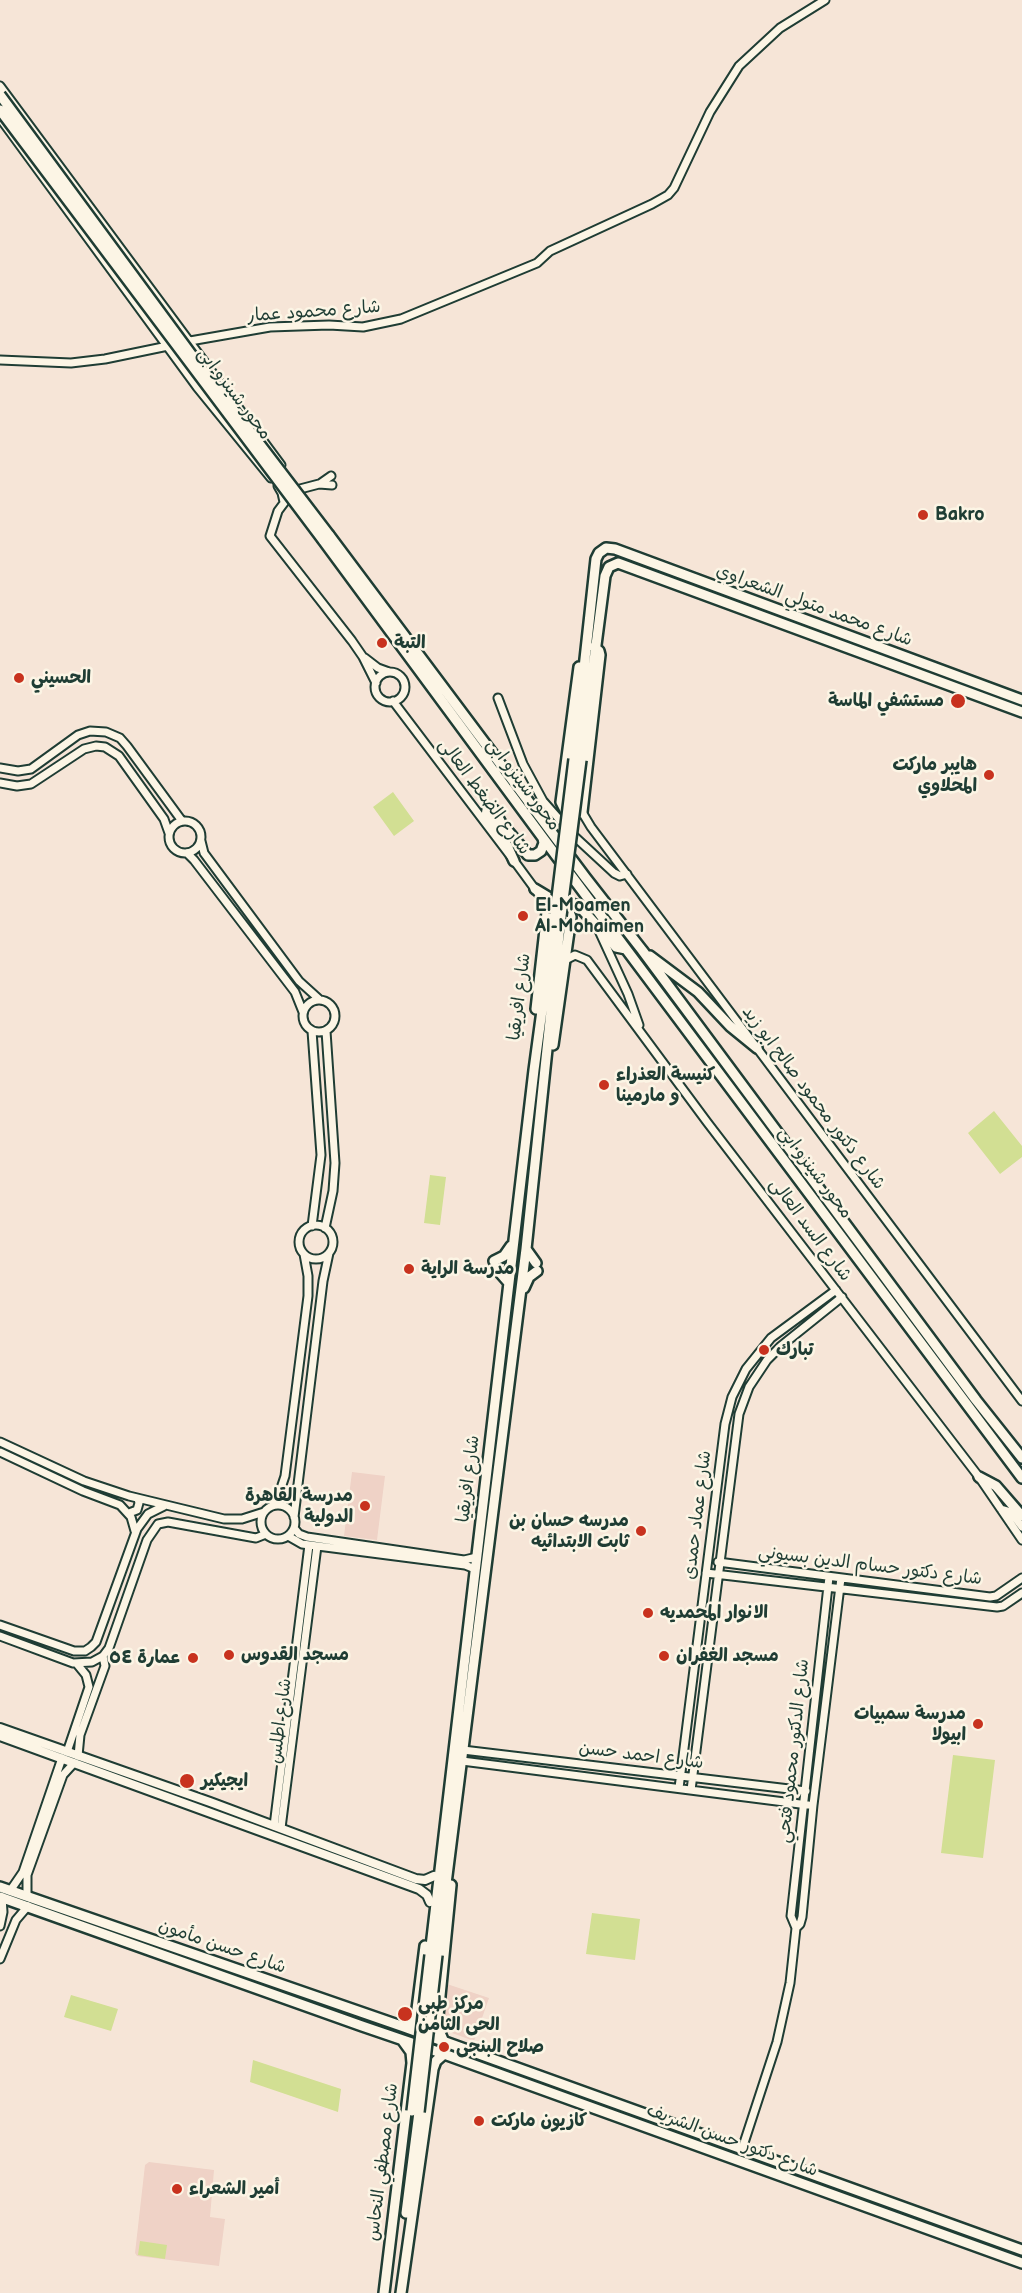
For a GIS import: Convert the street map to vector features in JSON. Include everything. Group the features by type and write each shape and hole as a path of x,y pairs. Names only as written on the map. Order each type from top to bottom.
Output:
{"main road":[{"name":"محور شينزو ابى","path":"0,95 326,537 543,838 1022,1478"},
{"name":"محور شينزو ابى","path":"0,110 642,950 1022,1458"},
{"name":"شارع محمد متولي الشعراوي","path":"591,646 597,556 603,549 615,549 1022,700"},
{"name":"شارع محمد متولي الشعراوي","path":"591,646 606,572 613,564 628,565 1022,712"},
{"path":"591,646 599,651 600,656 582,812 576,815 568,813 561,802 581,652 591,646"},
{"path":"539,1071 555,914 591,646"},
{"path":"926,677 929,665"},
{"path":"938,681 937,676 941,670"},
{"path":"514,861 505,842 486,816 487,810 494,810 525,854 540,853 544,846 543,838"},
{"path":"535,889 550,898 579,906 616,947 626,949"},
{"name":"شارع افريقيا","path":"557,903 565,906 570,912 565,960 551,1058 548,1067 539,1071 530,1064 530,1057 548,912 552,905 557,903"},
{"path":"642,950 689,985 730,1026 757,1048"},
{"name":"شارع افريقيا","path":"444,2042 437,2026 454,1855 447,1842 475,1569 513,1245 539,1071"},
{"name":"شارع افريقيا","path":"404,2028 415,2020 437,1849 447,1842 462,1761 526,1249 539,1071"},
{"path":"509,1282 495,1264 503,1258 507,1248 513,1245"},
{"path":"519,1295 536,1267 526,1249"},
{"path":"979,1477 996,1486 1022,1516"},
{"path":"0,1728 76,1759 192,1796 422,1880 434,1876"},
{"path":"0,1736 65,1755"},
{"path":"76,1759 176,1802 419,1889 430,1902"},
{"path":"176,1802 180,1798 180,1792"},
{"path":"189,1806 192,1796"},
{"path":"406,2257 403,2237 447,1842"},
{"path":"419,1889 422,1880"},
{"name":"شارع حسن مأمون","path":"1,1894 10,1891 28,1901 431,2049"},
{"name":"شارع حسن مأمون","path":"1,1894 28,1901 434,2038"},
{"path":"418,2003 422,2010 429,2013 440,2007"},
{"path":"415,2044 420,2039 419,2033"},
{"path":"431,2049 434,2038"},
{"name":"شارع دكتور حسن الشريف","path":"434,2038 1022,2250"},
{"name":"شارع مصطفي النحاس","path":"384,2293 411,2075 412,2056 401,2039"},
{"name":"شارع دكتور حسن الشريف","path":"431,2049 1022,2264"},
{"name":"شارع مصطفي النحاس","path":"401,2293 434,2064 444,2054"},
{"path":"411,2075 422,2071 428,2075 431,2082"},
{"path":"392,2225 398,2213 416,2112"},
{"path":"779,2175 782,2164"},
{"path":"844,2199 849,2188"}],"street":[{"name":"شارع محمود عمار","path":"190,341 270,327 329,325 363,327 401,320 537,263 550,251 652,204 668,195 674,188 714,105 739,66 780,28 825,0"},
{"path":"0,86 300,489"},
{"path":"0,118 222,418 268,473 281,491 284,502"},
{"path":"37,168 41,170 48,168 52,163 52,157"},
{"path":"55,193 54,186 57,180 68,179"},
{"path":"0,360 70,363 111,358 168,346"},
{"path":"268,473 280,464"},
{"path":"331,476 319,484 300,489 284,502 275,516 270,536 363,657 376,683 379,697 386,701 393,701 401,696 404,684 400,676 378,668 363,657"},
{"path":"319,484 332,485"},
{"path":"376,683 382,674 392,672"},
{"path":"498,698 527,774 548,807 574,836 614,873 620,876 627,874"},
{"name":"شارع الضغط العالى","path":"393,701 535,889 548,912"},
{"path":"0,768 18,771 31,769 78,735 90,731 106,732 120,738 127,746 182,821"},
{"path":"0,783 17,786 31,784 84,748 105,747 118,756 164,819 172,846 178,852 187,854 194,860 295,992 303,1012 304,1024 312,1031 326,1031"},
{"name":"شارع دكتور محمود صالح ابو زيد","path":"582,812 1022,1401"},
{"path":"170,833 175,824 182,821 191,822 198,827 204,853 299,981 320,1000 329,1004 335,1014 334,1022 326,1031 335,1163 333,1191 325,1228 333,1240 323,1281 294,1528 288,1536 278,1539 266,1534 262,1526 264,1512"},
{"path":"187,854 196,849 201,841"},
{"path":"595,923 628,994 640,1029"},
{"name":"شارع السد العالى","path":"565,960 575,956 587,960 707,1122 979,1477 1022,1540"},
{"path":"303,1012 310,1003 320,1000"},
{"path":"312,1031 321,1155 312,1226"},
{"path":"0,1442 96,1486 168,1506 230,1520 249,1518 264,1512 272,1506 279,1494 285,1476 308,1296 308,1276 299,1241 303,1232 312,1226 325,1228"},
{"path":"304,1254 317,1259 329,1253"},
{"name":"شارع عماد حمدى","path":"679,1788 725,1424 736,1385 771,1338 836,1290"},
{"name":"شارع عماد حمدى","path":"691,1790 736,1425 749,1387 767,1360 781,1346 842,1298"},
{"path":"0,1452 83,1491 116,1503 129,1513 135,1533"},
{"path":"129,1513 138,1508 138,1498"},
{"path":"0,1625 74,1652 88,1649 96,1642 135,1533 148,1514 156,1508 168,1506"},
{"path":"272,1506 285,1507 294,1517"},
{"path":"1001,1509 1011,1512 1022,1527"},
{"path":"0,1636 77,1664 92,1662 103,1656 109,1648 136,1568 154,1527 162,1522 168,1522 256,1538 266,1534"},
{"path":"294,1528 299,1534 307,1537 463,1562 475,1569"},
{"path":"288,1536 298,1543 463,1562 477,1557"},
{"name":"شارع اطلس","path":"277,1827 313,1545"},
{"name":"شارع دكتور حسام الدين بسيوني","path":"708,1561 993,1597 1022,1578"},
{"name":"شارع دكتور حسام الدين بسيوني","path":"706,1573 997,1607 1003,1606 1022,1593"},
{"name":"شارع الدكتور محمود فتحي","path":"796,1928 791,1916 829,1576"},
{"name":"شارع الدكتور محمود فتحي","path":"742,2149 765,2084 781,2027 790,1983 796,1928 802,1917 813,1805 841,1578"},
{"path":"10,1891 23,1878 61,1774 65,1755 76,1738 105,1666 103,1656"},
{"path":"61,1774 76,1759 76,1738 89,1687 86,1675 77,1664"},
{"name":"شارع احمد حسن","path":"463,1750 815,1792"},
{"name":"شارع احمد حسن","path":"462,1761 813,1805"},
{"path":"0,1959 12,1928 28,1901 23,1878"},
{"path":"1,1894 3,1912 0,1925 8,1923 12,1928"}],"shaded area":[{"name":"مدرسة القاهرة الدولية","path":"352,1472 385,1476 377,1540 344,1536"},
{"path":"447,1984 489,1998 474,2041 441,2029"},
{"path":"149,2162 214,2170 210,2217 225,2219 219,2266 137,2256 135,2253 145,2165"}],"green space":[{"path":"393,792 414,821 394,836 373,807"},
{"path":"994,1111 1022,1146 1022,1157 1000,1174 968,1133"},
{"path":"430,1175 446,1177 440,1225 424,1223"},
{"path":"953,1755 995,1760 983,1858 941,1853"},
{"path":"592,1913 640,1919 635,1960 586,1954"},
{"path":"71,1995 118,2009 111,2031 64,2017"},
{"path":"253,2060 341,2089 338,2112 250,2082"},
{"path":"140,2241 167,2245 165,2259 138,2255"}],"place":[{"name":"Bakro","path":"923,515"},
{"name":"التبة","path":"382,643"},
{"name":"الحسيني","path":"19,678"},
{"name":"مستشفي الماسة","path":"958,701"},
{"name":"هايبر ماركت المحلاوي","path":"989,775"},
{"name":"El-Moamen Al-Mohaimen","path":"523,916"},
{"name":"كنيسة العذراء و مارمينا","path":"604,1085"},
{"name":"مدرسة الراية","path":"409,1269"},
{"name":"تبارك","path":"764,1350"},
{"name":"مدرسة القاهرة الدولية","path":"365,1506"},
{"name":"مدرسه حسان بن ثابت الابتدائيه","path":"641,1531"},
{"name":"الانوار المحمديه","path":"648,1613"},
{"name":"مسجد القدوس","path":"229,1655"},
{"name":"مسجد الغفران","path":"664,1656"},
{"name":"عمارة ٥٤","path":"193,1658"},
{"name":"مدرسة سمبيات ابيولا","path":"978,1724"},
{"name":"ايجيكير","path":"187,1781"},
{"name":"مركز طبي الحى الثامن","path":"405,2014"},
{"name":"صلاح البنجى","path":"444,2047"},
{"name":"كازيون ماركت","path":"479,2121"},
{"name":"أمير الشعراء","path":"177,2189"}]}
